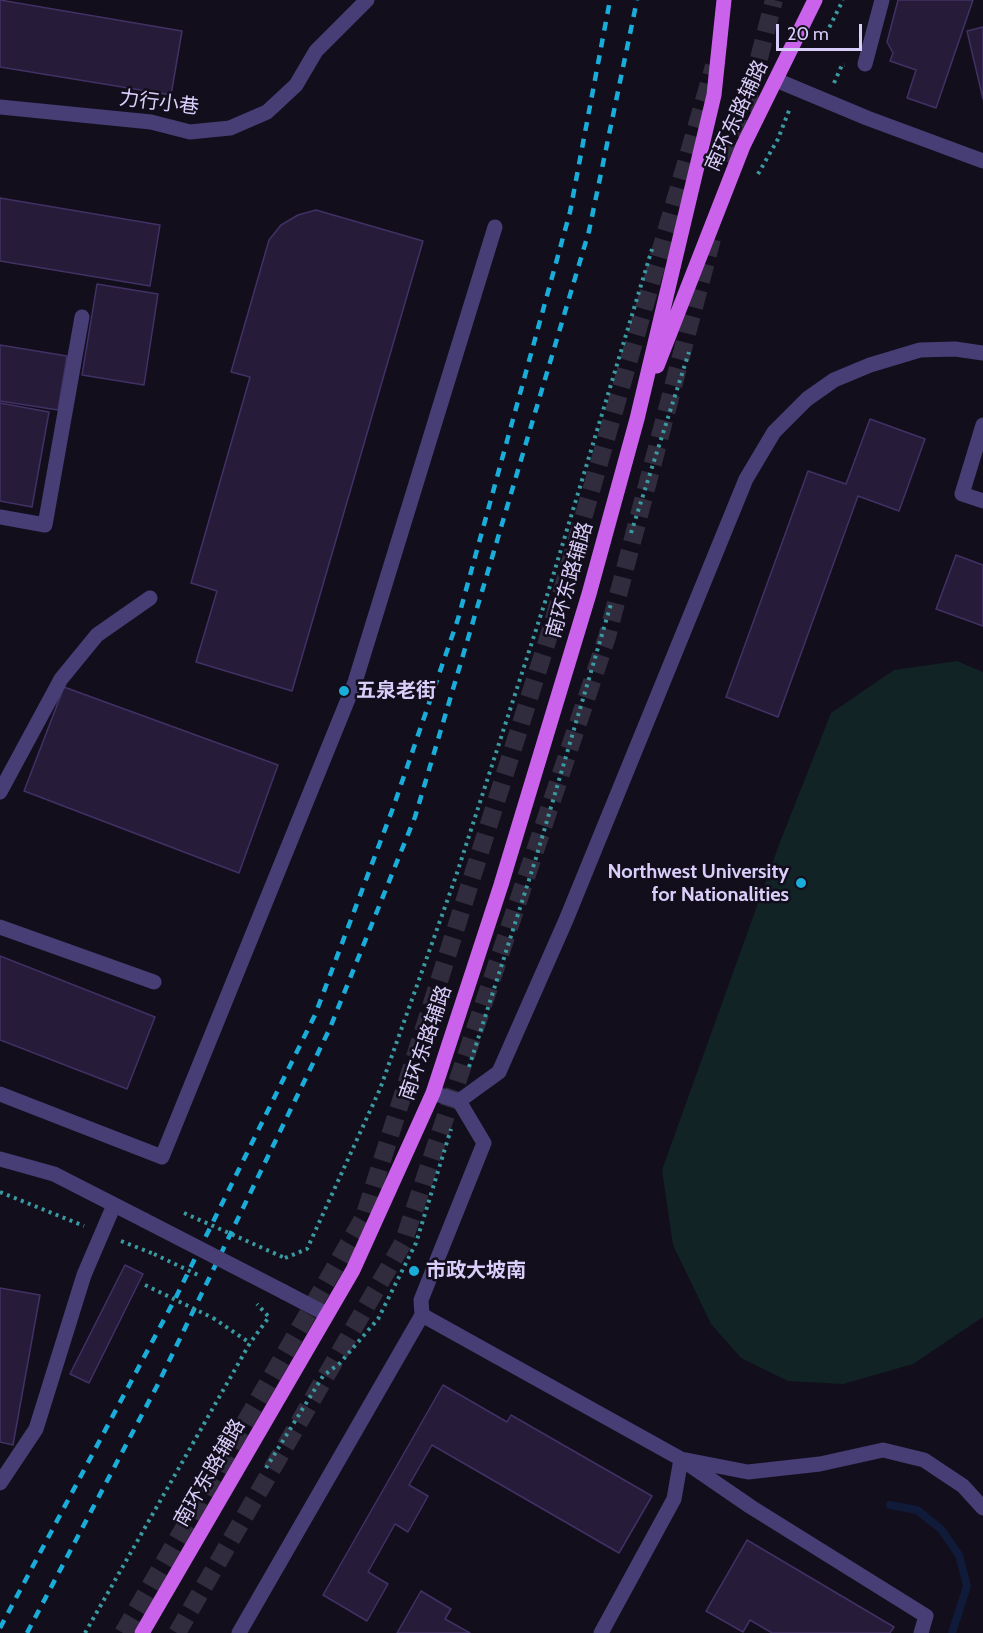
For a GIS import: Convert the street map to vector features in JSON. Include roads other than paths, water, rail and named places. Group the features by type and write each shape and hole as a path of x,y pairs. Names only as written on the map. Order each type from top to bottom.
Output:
{"main road":[{"name":"南环东路辅路","path":"142,1633 353,1270 433,1093 501,885 589,594 637,419 714,95 724,0"},
{"name":"南环东路辅路","path":"637,419 743,146 815,0"}],"street":[{"name":"力行小巷","path":"0,107 151,122 190,132 230,128 267,112 296,85 316,51 367,0"},
{"path":"865,63 882,0"},
{"path":"776,80 867,118 983,161"},
{"path":"0,1095 162,1157 355,682 495,227"},
{"path":"0,517 45,525 82,317"},
{"path":"459,1101 499,1072 566,920 746,479 774,432 807,399 834,380 870,365 920,350 955,348 983,353"},
{"path":"983,425 962,494 983,501"},
{"path":"0,792 61,679 97,635 150,598"},
{"path":"0,927 154,982"},
{"path":"239,1633 422,1315 420,1300 484,1143 459,1101 433,1093"},
{"path":"0,1159 54,1174 326,1314"},
{"path":"0,1483 36,1429 63,1334 84,1275 114,1205"},
{"path":"422,1315 681,1459 751,1507 926,1616 921,1633"},
{"path":"681,1459 748,1472 820,1464 883,1450 924,1460 963,1486 983,1508"},
{"path":"601,1633 674,1499 681,1459"}],"waterway":[{"path":"890,1505 917,1510 941,1529 959,1555 967,1586 952,1633"}],"tunnel":[{"path":"732,163 774,0"},
{"path":"123,1633 364,1217 551,629 714,66"},
{"path":"177,1633 403,1243 607,637 712,239"}],"railway":[{"path":"0,1628 176,1297 315,1015 393,808 458,619 570,212 610,0"},
{"path":"27,1633 157,1386 330,1028 415,817 589,231 637,0"}],"place":[{"name":"五泉老街","path":"344,691"},
{"name":"Northwest University for Nationalities","path":"801,883"},
{"name":"市政大坡南","path":"414,1271"}]}
